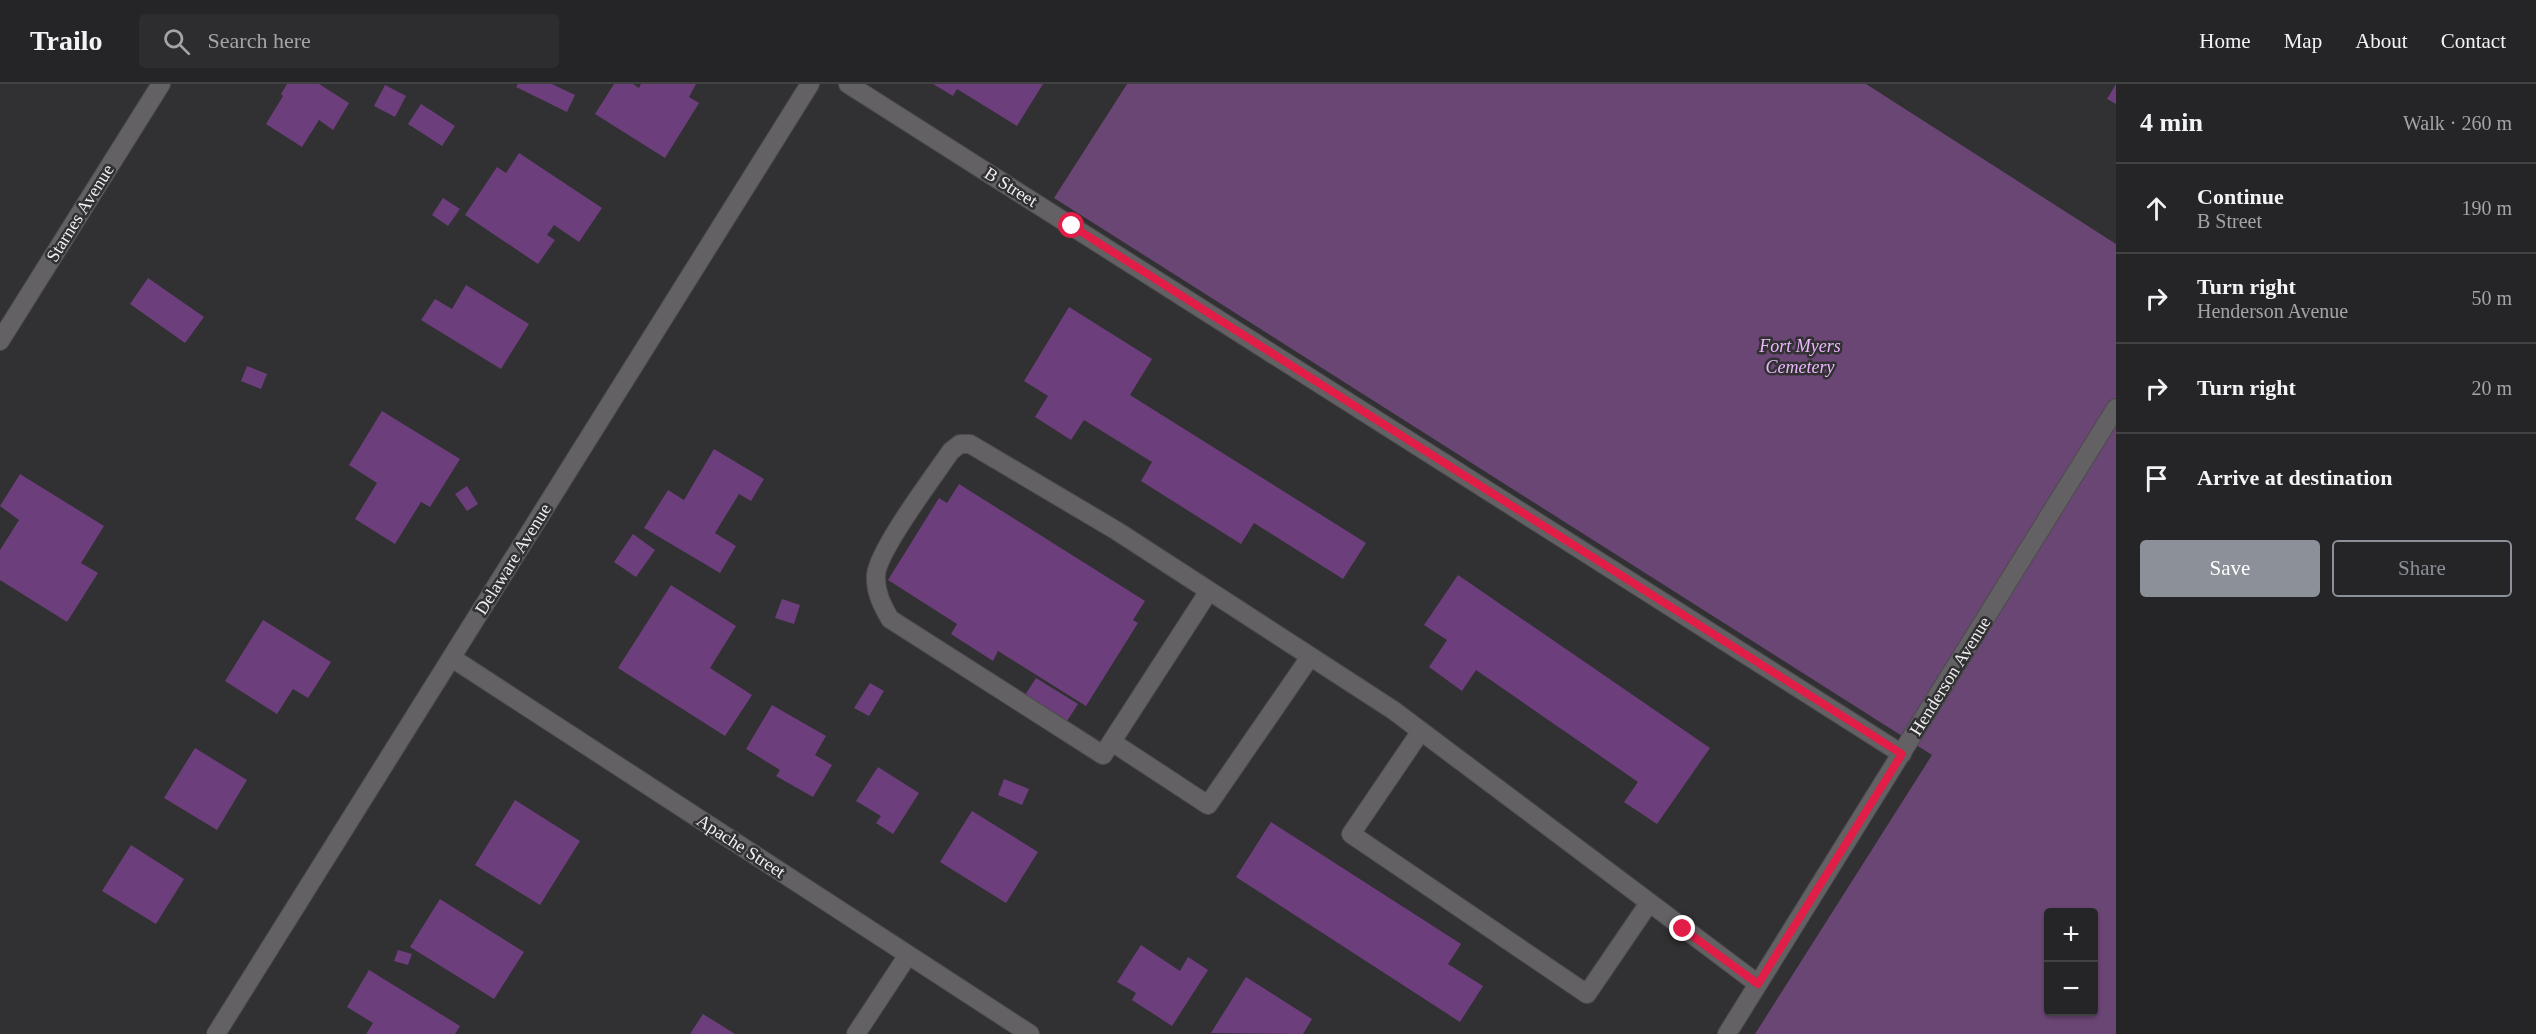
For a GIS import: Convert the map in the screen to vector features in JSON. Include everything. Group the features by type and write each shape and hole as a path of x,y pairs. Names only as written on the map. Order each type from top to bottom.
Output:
{"street":[{"name":"Starnes Avenue","path":"0,341 160,84"},
{"name":"Delaware Avenue","path":"216,1034 810,84"},
{"name":"B Street","path":"848,84 1902,754"},
{"name":"Henderson Avenue","path":"1727,1034 2116,408"},
{"path":"1209,591 1103,755 890,619 879,600 876,574 886,549 951,451 960,444 970,444 1117,531 1209,591 1310,657 1421,731 1758,984"},
{"path":"1112,742 1208,805 1310,657"},
{"name":"Apache Street","path":"452,658 1030,1034"},
{"path":"1421,731 1351,834 1587,994 1649,903"},
{"path":"856,1034 908,955"}],"green space":[{"name":"Fort Myers Cemetery","path":"1127,84 1866,84 2116,244 2116,1034 1755,1034 1932,755 1054,198"}],"building":[{"path":"287,84 319,84 349,103 333,130 319,120 302,147 266,124 283,96 281,94"},
{"path":"518,84 552,84 575,95 567,112 516,87"},
{"path":"614,84 633,84 639,88 641,84 696,84 689,97 699,103 665,158 595,114"},
{"path":"933,84 1043,84 1017,126 957,89 953,96"},
{"path":"2116,84 2116,104 2107,99"},
{"path":"385,85 406,96 395,117 374,106"},
{"path":"421,104 455,126 442,146 408,124"},
{"path":"519,153 602,208 579,242 554,225 547,235 555,240 538,264 465,215 497,167 506,173"},
{"path":"443,198 460,209 448,226 432,215"},
{"path":"148,278 204,317 185,343 130,304"},
{"path":"466,285 529,324 501,369 421,320 435,299 452,309"},
{"path":"1069,307 1152,359 1130,395 1366,543 1343,579 1254,523 1241,544 1141,481 1152,462 1084,420 1071,440 1035,417 1048,396 1024,381"},
{"path":"247,366 267,374 261,389 241,381"},
{"path":"382,411 460,459 430,507 421,502 395,544 355,519 377,483 349,465"},
{"path":"714,449 764,479 751,501 739,494 715,533 736,546 720,573 644,528 668,490 684,500"},
{"path":"20,474 104,526 81,563 98,573 67,622 0,580 0,550 19,520 0,506"},
{"path":"959,484 1145,601 1133,620 1138,623 1086,706 998,651 993,661 951,634 957,624 888,580 939,498 947,503"},
{"path":"467,486 478,504 467,511 455,494"},
{"path":"633,534 655,550 636,577 614,562"},
{"path":"1458,575 1710,748 1657,824 1624,802 1638,782 1476,670 1462,691 1429,667 1447,640 1424,625"},
{"path":"671,585 736,626 710,668 752,695 725,736 618,668"},
{"path":"782,599 800,605 794,624 775,618"},
{"path":"263,620 331,662 308,698 293,689 277,714 225,681"},
{"path":"1036,678 1078,704 1067,721 1025,695"},
{"path":"870,683 884,691 869,716 854,708"},
{"path":"772,705 826,736 815,755 832,765 813,797 776,776 780,770 746,749"},
{"path":"195,748 247,780 217,830 164,798"},
{"path":"878,767 919,793 893,834 876,823 881,816 856,801"},
{"path":"1004,779 1029,789 1022,805 998,795"},
{"path":"515,800 580,841 540,905 475,865"},
{"path":"972,811 1038,852 1006,903 940,862"},
{"path":"1271,822 1461,944 1448,964 1483,986 1460,1022 1236,877"},
{"path":"131,845 184,879 156,924 102,891"},
{"path":"440,899 524,952 494,999 410,947"},
{"path":"1141,945 1180,971 1188,957 1208,970 1172,1026 1132,1000 1136,993 1117,982"},
{"path":"398,950 412,954 408,965 394,961"},
{"path":"369,970 460,1026 455,1034 366,1034 373,1023 347,1007"},
{"path":"1246,977 1312,1019 1303,1034 1211,1033"},
{"path":"703,1014 735,1034 690,1034"}],"route":[{"path":"1072,226 1902,754 1758,984 1683,929"}]}
